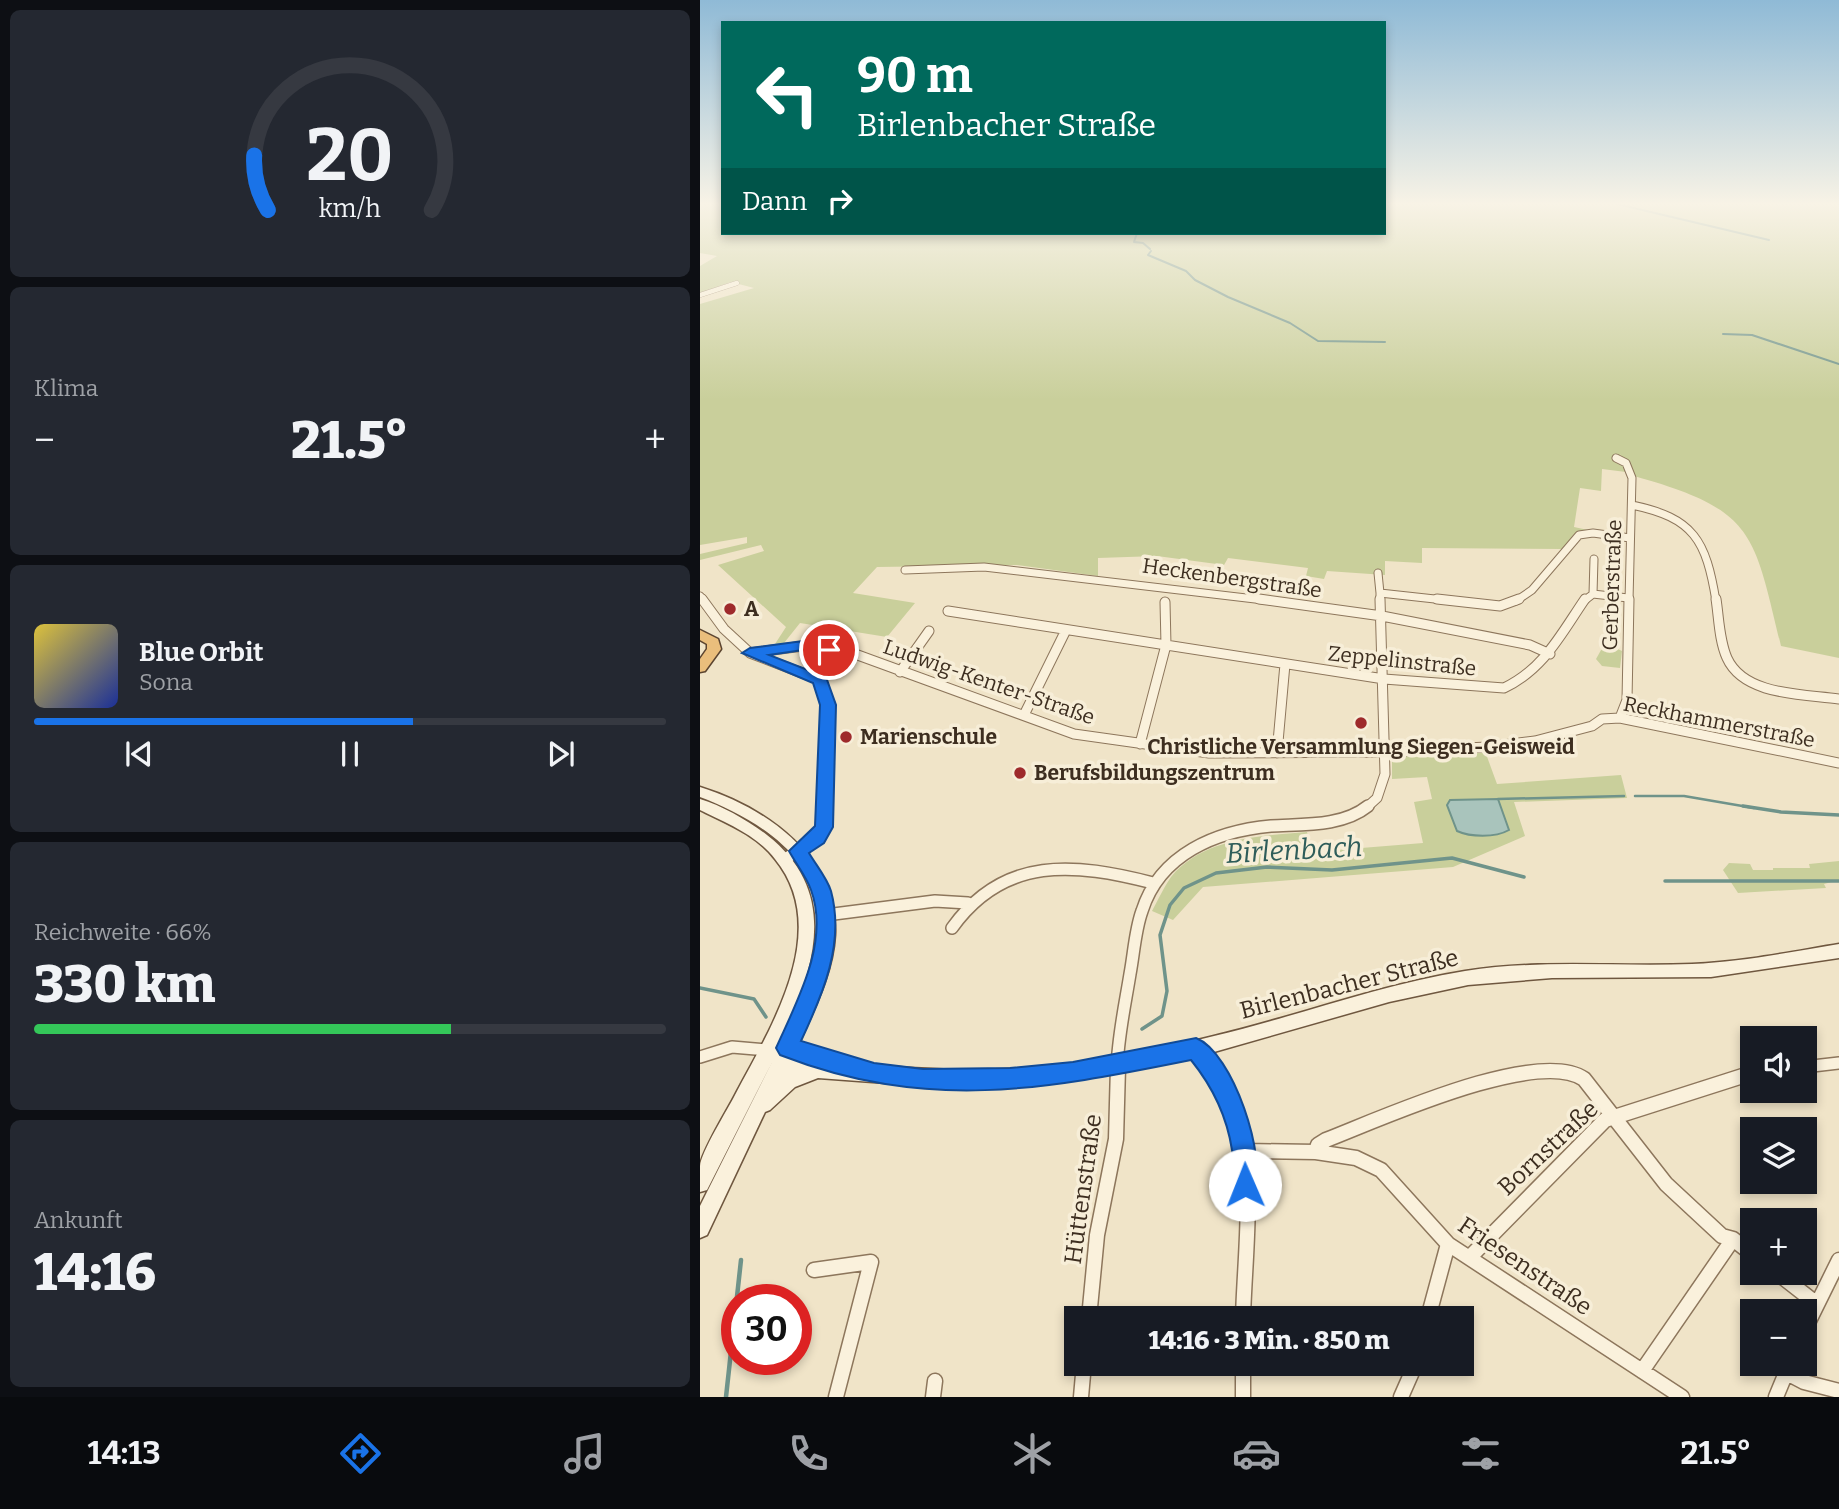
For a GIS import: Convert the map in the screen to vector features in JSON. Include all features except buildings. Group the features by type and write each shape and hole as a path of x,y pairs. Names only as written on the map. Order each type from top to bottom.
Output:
{"highway":[{"path":"700,634 713,642 714,649 700,668"},
{"path":"700,641 705,645 700,659"}],"main road":[{"path":"700,792 741,808 767,825 821,889 827,915 827,935 821,966 779,1052 700,1183"},
{"path":"700,804 747,828 791,856 809,914 809,937 779,1052 757,1111 700,1228"},
{"name":"Birlenbacher Straße","path":"779,1052 816,1071 923,1079 1010,1079 1117,1066 1196,1048 1394,993 1472,978 1554,971 1693,971 1839,951"},
{"name":"Birlenbacher Straße","path":"779,1052 874,1074"},
{"path":"757,1111 789,1081 816,1071"}],"street":[{"path":"700,295 737,284"},
{"name":"Gerberstraße","path":"1616,458 1626,463 1631,473 1632,505 1627,700 1620,718"},
{"path":"1632,505 1675,515 1704,547 1722,646 1737,672 1774,688 1839,699"},
{"path":"1380,593 1500,606 1516,601 1532,590 1579,535 1593,533 1630,538"},
{"path":"1594,559 1593,594 1628,598"},
{"name":"Heckenbergstraße","path":"905,570 997,568 1163,586 1382,616 1530,645 1550,654"},
{"path":"952,928 968,903 1005,879 1044,870 1084,872 1153,883 1171,863 1216,836 1253,828 1335,821 1358,814 1373,804 1380,792 1385,752 1382,616 1378,573"},
{"name":"Zeppelinstraße","path":"948,611 1065,632 1166,645 1384,680 1504,688 1520,680 1550,654 1564,636 1577,610 1593,594"},
{"path":"700,596 724,629 750,653 820,680 828,705 824,827 817,838 791,856"},
{"path":"1140,744 1166,645 1165,602"},
{"path":"900,672 929,631"},
{"path":"1024,715 1065,632"},
{"name":"Ludwig-Kenter-Straße","path":"750,653 803,646 855,654 1074,734 1209,753 1385,752"},
{"path":"1277,753 1285,664"},
{"name":"Reckhammerstraße","path":"1385,752 1535,741 1592,726 1602,719 1620,718 1839,763"},
{"name":"Hüttenstraße","path":"1090,1306 1097,1235 1116,1139 1118,1043 1141,912 1153,883"},
{"path":"827,915 847,908 880,910 908,904 968,903"},
{"path":"700,1057 732,1047 779,1052"},
{"path":"1196,1048 1217,1074 1227,1095 1245,1151 1244,1306"},
{"path":"1817,1066 1839,1063"},
{"path":"1316,1152 1318,1145 1326,1140 1462,1087 1549,1070 1572,1071 1584,1079 1666,1184 1722,1236 1740,1245"},
{"name":"Bornstraße","path":"1471,1257 1572,1150 1612,1116 1740,1077"},
{"name":"Friesenstraße","path":"1245,1151 1316,1152 1356,1158 1381,1170 1448,1244 1682,1397"},
{"path":"1642,1371 1733,1239"},
{"path":"1431,1306 1448,1244"},
{"path":"1817,1304 1839,1261"},
{"path":"814,1270 871,1262 836,1397"},
{"path":"1793,1285 1811,1299"},
{"path":"1081,1397 1083,1376"},
{"path":"1243,1376 1243,1397"},
{"path":"1401,1397 1410,1376"},
{"path":"1776,1397 1784,1376"},
{"path":"1797,1376 1804,1382 1839,1391"}],"green space":[{"path":"700,269 1839,269 1839,658 1781,646 1763,576 1754,551 1742,531 1726,514 1704,501 1674,488 1634,476 1620,454 1626,472 1602,469 1601,491 1580,488 1574,527 1588,530 1562,549 1422,548 1422,563 1385,561 1385,575 1327,571 1324,579 1306,576 1308,568 1228,558 1224,565 1157,556 1098,558 1098,576 1017,565 877,567 853,593 915,603 887,637 800,623 784,643 775,644 786,627 718,565 764,551 761,545 700,560 700,554 747,543 747,537 700,545 700,304 754,288 731,282 700,293"},
{"path":"1605,643 1622,651 1620,668 1602,666 1596,659"},
{"path":"1482,743 1497,784 1621,775 1627,798 1514,802 1525,836 1453,867 1203,887 1173,920 1152,911 1171,877 1184,864 1199,854 1233,841 1307,832 1312,852 1423,843 1414,802 1432,799 1427,777 1392,779 1392,748"},
{"path":"1839,861 1839,880 1824,884 1826,888 1738,893 1723,870 1729,863 1750,864 1753,870 1773,870 1810,868 1809,864"}],"water":[{"path":"1498,799 1509,830 1483,836 1457,831 1447,805 1450,800"}],"waterway":[{"path":"1182,269 1195,280 1290,323 1318,341 1385,342"},
{"path":"1723,334 1752,335 1839,364"},
{"path":"1498,799 1624,796"},
{"path":"1635,796 1684,796 1754,808"},
{"path":"1743,806 1781,812 1839,815"},
{"name":"Birlenbach","path":"1142,1029 1162,1016 1167,991 1160,935 1170,905 1184,888 1216,873 1267,867 1332,870 1452,858 1524,877"},
{"name":"Birlenbach","path":"1665,881 1839,881"},
{"name":"Birlenbach","path":"700,988 754,999 766,1017"},
{"path":"726,1397 741,1260"}],"place":[{"name":"A","path":"730,609"},
{"name":"Christliche Versammlung Siegen-Geisweid","path":"1361,723"},
{"name":"Marienschule","path":"846,737"},
{"name":"Berufsbildungszentrum","path":"1020,773"}],"route":[{"path":"829,650 803,646 750,653 820,680 828,705 824,827 817,838 798,851 821,889 827,915 827,935 821,966 788,1048 874,1074 923,1079 1010,1079 1117,1066 1196,1048 1217,1074 1227,1095 1245,1151 1245,1185"}]}
